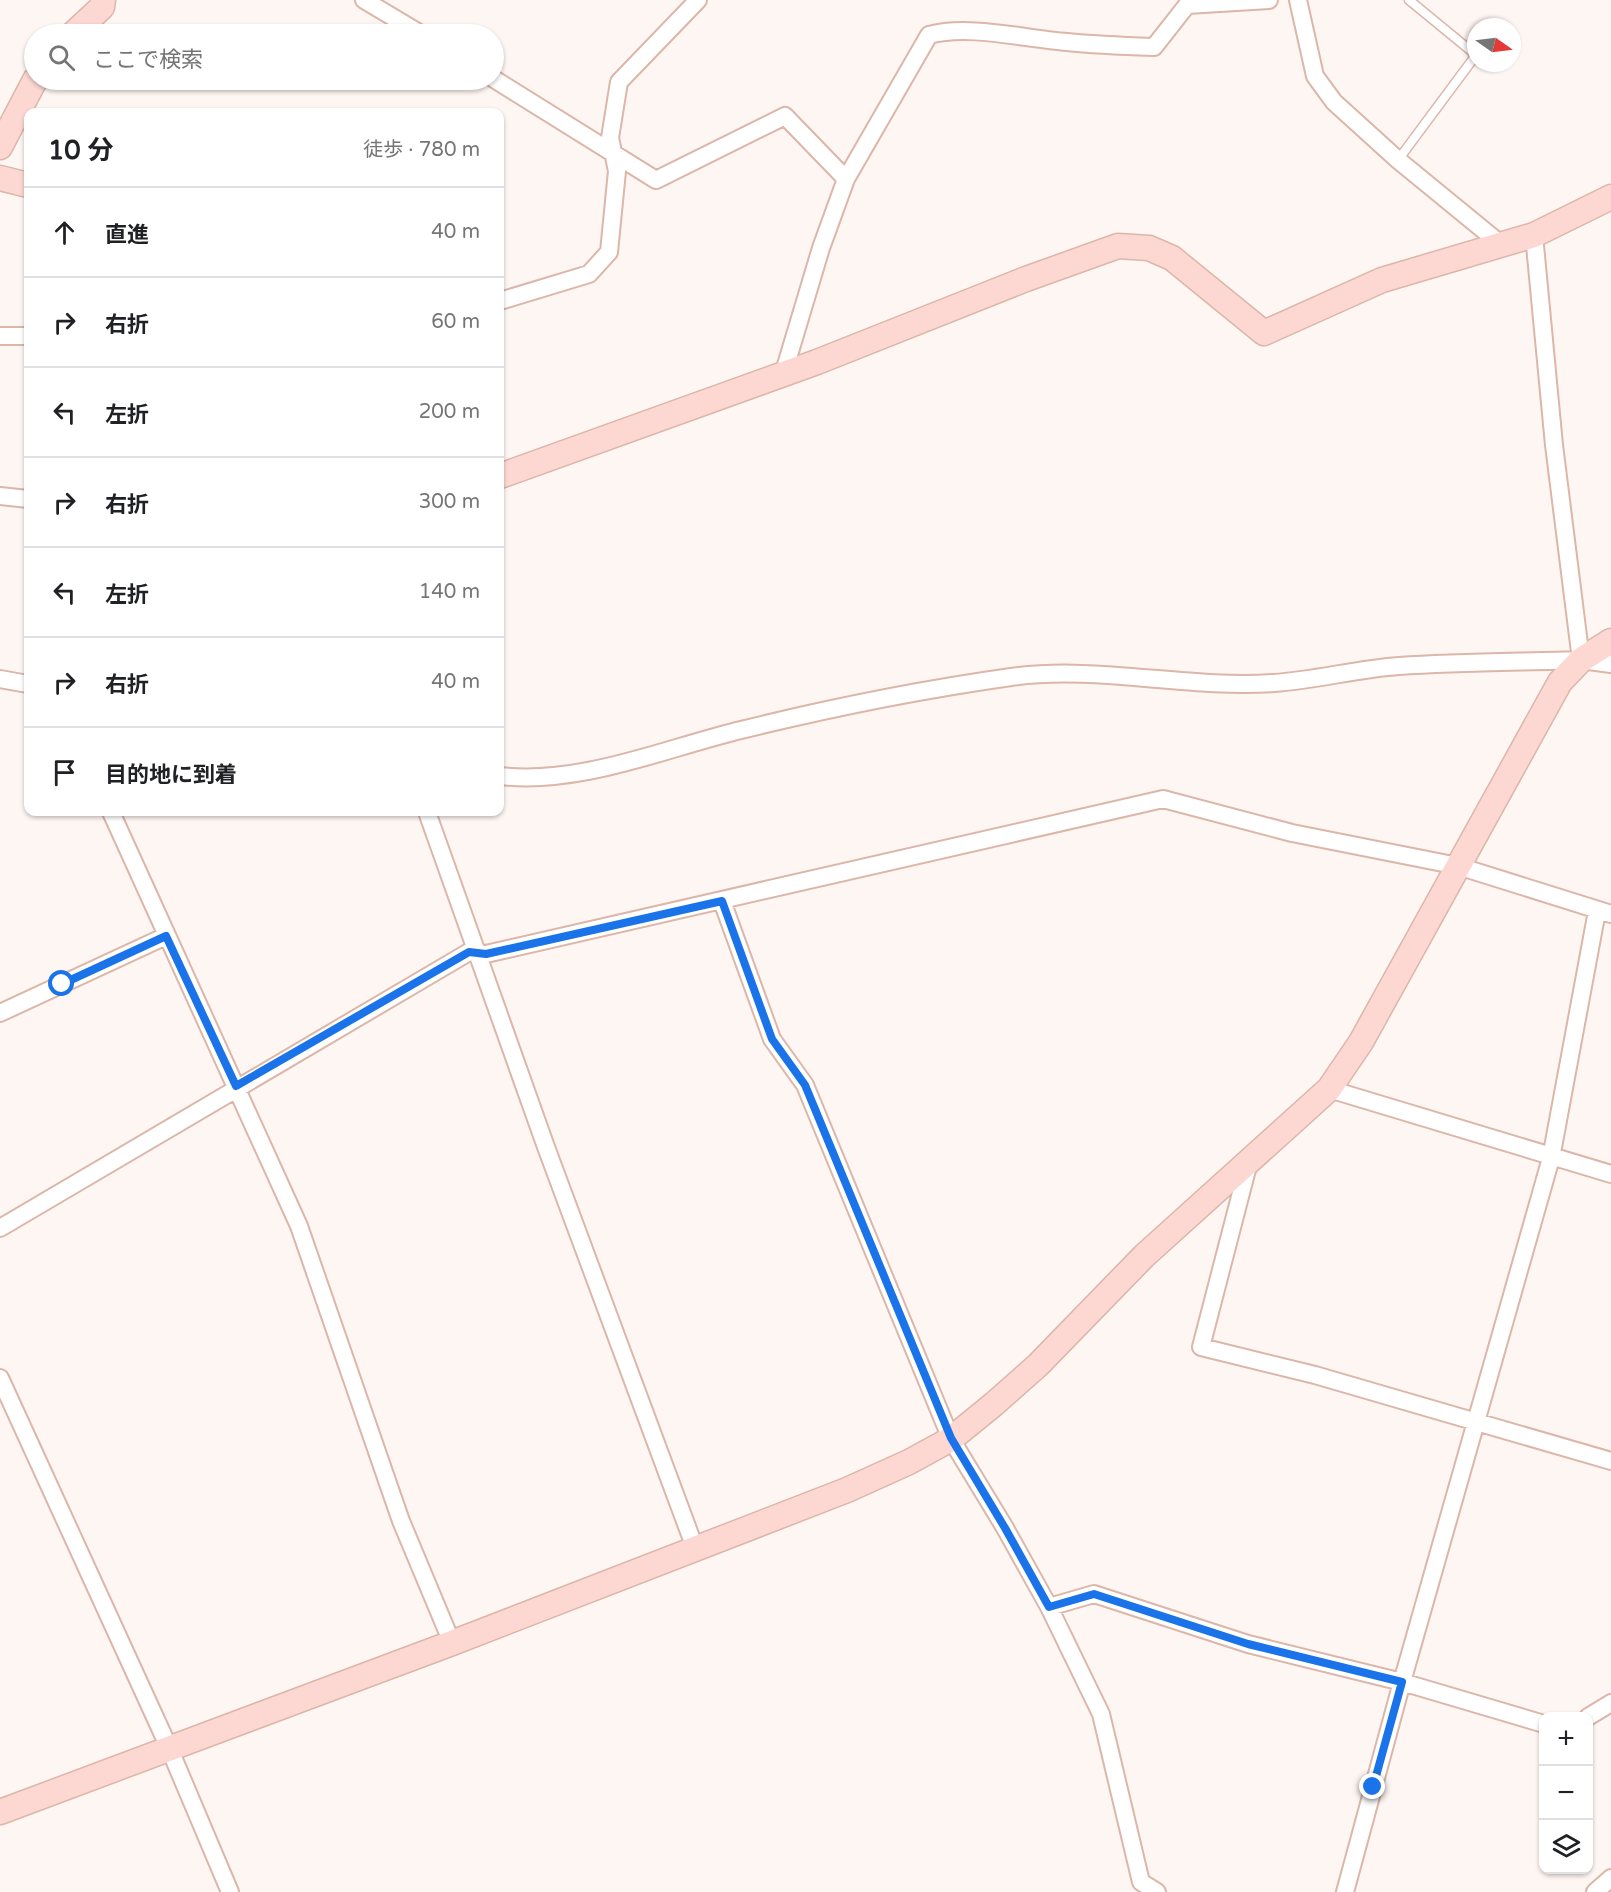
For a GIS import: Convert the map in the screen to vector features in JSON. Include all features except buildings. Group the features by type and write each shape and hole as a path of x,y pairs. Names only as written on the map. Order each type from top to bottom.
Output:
{"street":[{"path":"84,24 102,7 103,0"},
{"path":"364,0 404,24"},
{"path":"504,301 589,274 609,252 617,171 610,138 619,81 698,0"},
{"path":"783,375 821,248 846,179 929,35 942,31 972,32 1067,42 1154,47 1187,5 1269,0"},
{"path":"1299,0 1316,76 1334,102 1398,160 1503,246"},
{"path":"504,85 614,156 656,180 785,116 846,179"},
{"path":"0,147 30,90"},
{"path":"0,178 24,184"},
{"path":"504,475 783,375 1026,279 1118,246 1149,248 1172,258 1264,333 1382,280 1534,235 1611,197"},
{"path":"1534,235 1554,445 1581,660"},
{"path":"0,336 24,336"},
{"path":"0,496 24,499"},
{"path":"0,1812 452,1643 847,1490 909,1462 951,1438 1038,1365 1144,1256 1329,1089 1361,1042 1560,682 1581,660 1611,641"},
{"path":"504,776 528,778 599,768 739,730 881,697 1014,677 1059,674 1209,683 1274,683 1398,666 1581,660 1611,664"},
{"path":"0,679 24,683"},
{"path":"0,1228 236,1086 469,952 486,954 1163,799 1292,833 1458,866 1604,912 1551,1158 1402,1682 1345,1892"},
{"path":"113,816 299,1226 401,1521 452,1643"},
{"path":"428,816 546,1147 695,1548"},
{"path":"722,901 762,1016 772,1039 805,1085 951,1438 1049,1607 1101,1714 1141,1882 1157,1892"},
{"path":"0,1013 166,936"},
{"path":"1329,1089 1551,1158 1611,1174"},
{"path":"1250,1160 1201,1347 1315,1375 1611,1461"},
{"path":"0,1378 170,1750 230,1892"},
{"path":"1049,1607 1094,1594 1248,1644 1402,1682 1539,1723"},
{"path":"1593,1715 1611,1703"},
{"path":"1594,1892 1611,1878"}],"lane":[{"path":"1409,0 1467,48"},
{"path":"1398,160 1467,67"}],"route":[{"path":"62,984 166,936 236,1086 469,952 486,954 722,901 762,1016 772,1039 805,1085 951,1438 1049,1607 1094,1594 1248,1644 1402,1682 1373,1787"}]}
